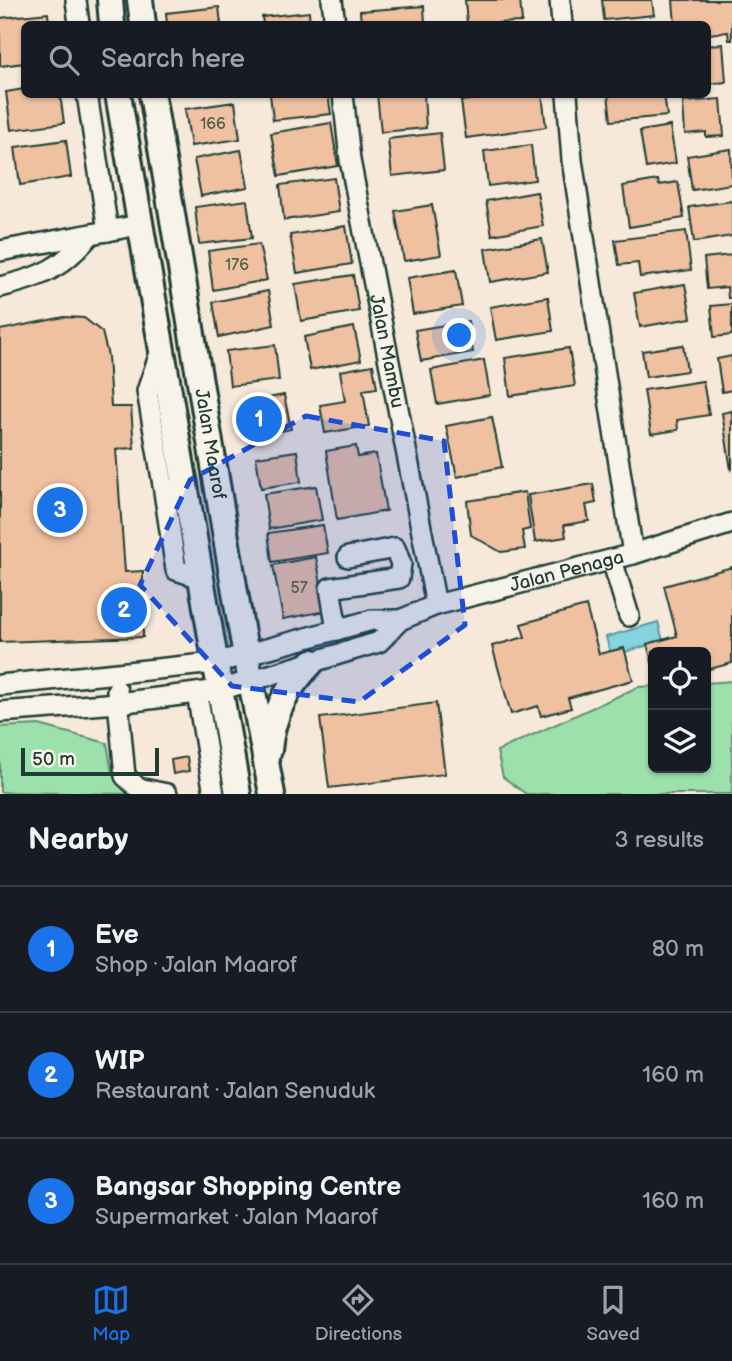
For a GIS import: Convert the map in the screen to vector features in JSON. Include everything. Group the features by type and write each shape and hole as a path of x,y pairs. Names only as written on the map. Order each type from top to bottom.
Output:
{"main road":[{"path":"110,0 112,21"},
{"path":"140,0 143,21"},
{"name":"Jalan Maarof","path":"119,98 215,663 208,691 238,794"},
{"name":"Jalan Maarof","path":"153,98 250,680 272,794"},
{"path":"268,769 276,713 293,681 312,662"}],"street":[{"path":"76,0 79,21"},
{"path":"332,0 335,21"},
{"path":"560,0 562,21"},
{"path":"87,98 99,233"},
{"name":"Jalan Mambu","path":"343,98 351,160 436,605"},
{"path":"567,98 572,160 634,554"},
{"path":"0,251 139,226"},
{"path":"0,287 38,278 70,259 99,233"},
{"path":"162,346 147,391 176,570 201,578"},
{"path":"163,485 188,504"},
{"name":"Jalan Penaga","path":"0,685 215,663 372,620 400,620 436,605 634,554 732,523"},
{"path":"337,630 330,588 399,578 401,564 395,548 348,557"},
{"path":"612,560 629,616"},
{"name":"Jalan Penaga","path":"0,712 118,703 208,691 379,642 400,620"},
{"path":"116,675 125,776 138,789 167,794"},
{"path":"208,691 214,794"}],"highlighted area":[{"path":"306,416 444,441 465,625 359,702 232,686 140,585 190,480"}],"green space":[{"path":"732,681 732,794 526,794 503,777 497,751 638,687 648,686 648,773 711,773 711,683"},
{"path":"39,725 107,743 112,773 128,794 0,792 0,727"}],"water":[{"path":"658,622 663,641 611,656 606,637"}],"building":[{"path":"465,0 520,0 522,21 467,21"},
{"path":"602,0 652,0 654,15 604,20"},
{"path":"673,0 732,0 732,40 729,40 728,32 711,34 711,21 675,21"},
{"path":"424,6 425,21 361,21 360,11"},
{"path":"219,7 221,21 167,21 166,13"},
{"path":"309,12 310,21 263,21 262,17"},
{"path":"48,13 49,21 21,21 21,63 0,66 0,18"},
{"path":"723,44 726,82 711,84 711,46"},
{"path":"21,90 21,98 61,98 64,123 11,130 6,92"},
{"path":"270,98 329,98 331,114 273,120"},
{"path":"377,98 424,98 426,128 381,132"},
{"path":"484,98 542,98 546,127 466,138 461,101"},
{"path":"608,98 665,98 667,116 611,121"},
{"path":"721,99 724,136 706,137 706,132 685,134 683,102"},
{"path":"235,102 240,139 191,146 185,109"},
{"path":"331,123 338,166 279,176 271,133"},
{"path":"670,126 676,163 646,168 640,131"},
{"path":"440,133 444,170 392,176 388,139"},
{"path":"66,140 71,177 20,185 15,147"},
{"path":"531,145 535,180 488,186 484,151"},
{"path":"731,149 732,184 692,190 687,156"},
{"path":"241,150 248,187 201,196 194,159"},
{"path":"334,178 339,212 284,220 280,185"},
{"path":"658,180 659,185 678,182 684,218 629,227 623,186"},
{"path":"537,192 543,226 492,235 486,201"},
{"path":"247,200 252,238 199,244 195,207"},
{"path":"732,201 732,236 694,242 689,207"},
{"path":"432,205 441,255 404,261 395,211"},
{"path":"346,226 352,264 297,273 290,235"},
{"path":"686,231 691,270 640,277 638,263 619,265 615,240"},
{"path":"542,239 548,272 490,282 485,249"},
{"path":"259,244 267,280 213,290 208,251"},
{"path":"732,255 732,298 728,298 727,287 707,289 704,258"},
{"path":"456,270 462,306 413,314 407,278"},
{"path":"353,275 359,311 301,321 295,284"},
{"path":"685,284 691,318 640,327 634,293"},
{"path":"268,291 274,325 219,337 213,302"},
{"path":"548,297 553,331 496,340 490,307"},
{"path":"732,304 732,335 714,337 711,306"},
{"path":"64,317 84,318 102,332 108,356 111,407 131,407 134,448 116,449 125,572 143,571 143,637 0,642 0,330"},
{"path":"468,321 473,352 421,361 415,330"},
{"path":"354,327 361,360 310,370 304,337"},
{"path":"275,345 279,380 230,386 226,351"},
{"path":"683,345 687,371 646,377 642,351"},
{"path":"569,348 575,386 510,396 505,358"},
{"path":"732,356 732,390 722,392 717,359"},
{"path":"484,360 490,395 437,404 431,370"},
{"path":"373,365 377,388 363,390 369,426 325,433 320,405 345,401 340,371"},
{"path":"703,381 709,415 677,420 678,430 651,434 644,390"},
{"path":"284,395 291,429 255,436 248,402"},
{"path":"732,411 732,469 731,470 722,413"},
{"path":"492,417 502,467 457,477 446,426"},
{"path":"356,446 358,457 376,454 386,511 337,520 326,451"},
{"path":"297,451 301,482 261,488 256,457"},
{"path":"593,484 596,503 586,505 589,521 564,525 566,537 535,542 528,495"},
{"path":"316,486 322,520 269,529 264,494"},
{"path":"525,492 530,529 522,531 525,549 501,552 471,535 467,501"},
{"path":"323,525 328,553 272,562 268,533"},
{"path":"316,557 326,611 283,619 273,565"},
{"path":"732,567 732,663 711,669 711,647 648,648 647,644 677,636 664,586"},
{"path":"586,606 599,654 624,648 633,680 568,698 571,708 541,716 538,706 511,714 492,646 525,637 521,624"},
{"path":"436,703 445,774 329,788 320,718"},
{"path":"187,757 189,771 173,774 171,760"}],"place":[{"name":"Eve","path":"259,419"},
{"name":"Bangsar Shopping Centre","path":"60,510"},
{"name":"WIP","path":"124,610"}]}
